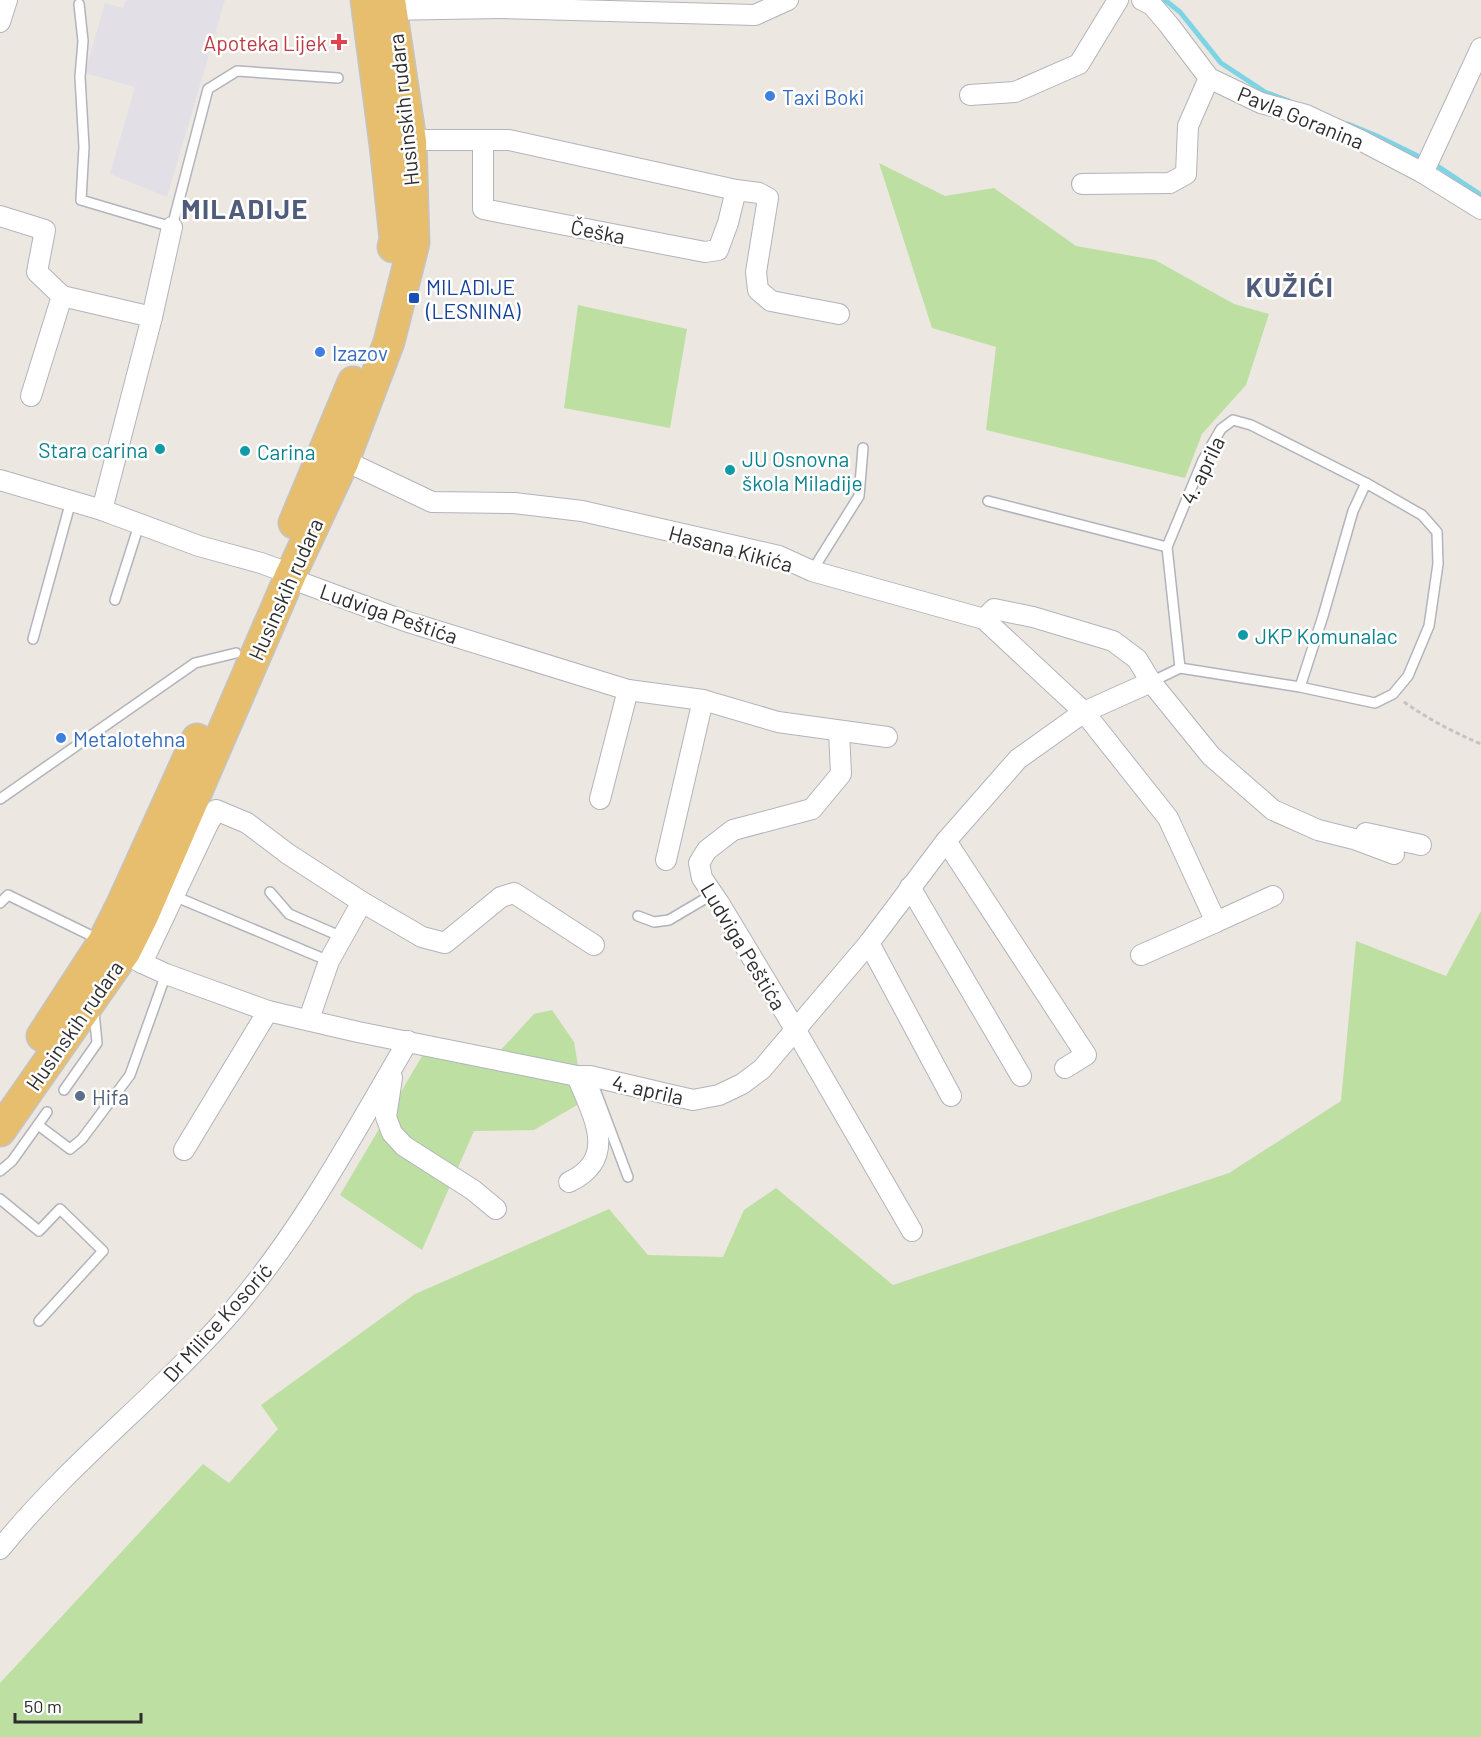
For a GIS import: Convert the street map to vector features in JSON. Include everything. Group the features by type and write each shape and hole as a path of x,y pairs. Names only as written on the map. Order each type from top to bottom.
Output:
{"main road":[{"name":"Husinskih rudara","path":"0,1102 124,952 122,904 236,654 343,463 389,342 414,243 411,141 379,5"},
{"name":"Husinskih rudara","path":"0,1131 124,952 143,916 283,571 375,331 395,239 379,5"}],"street":[{"path":"0,22 7,0"},
{"path":"379,5 509,4 755,15 788,0"},
{"path":"970,94 1015,92 1079,64 1118,0"},
{"name":"Pavla Goranina","path":"1142,0 1152,5 1209,78 1261,103 1306,116 1362,141 1423,173 1481,209"},
{"path":"1423,173 1481,49"},
{"path":"1082,184 1170,183 1186,174 1188,126 1209,78"},
{"name":"Češka","path":"483,140 483,209 705,252 718,250 728,223 736,190"},
{"path":"411,141 509,140 736,190 759,193 768,198 756,272 758,290 771,301 839,314"},
{"path":"0,216 45,230 37,272 62,296 152,317"},
{"path":"102,510 152,317 172,227"},
{"path":"31,396 62,296"},
{"name":"Hasana Kikića","path":"343,463 354,465 432,502 513,503 582,511 779,556 812,571 984,619 1084,712"},
{"name":"Ludviga Peštića","path":"0,480 102,510 199,546 283,571 300,582 405,621 628,690 703,700 778,722 887,738"},
{"path":"984,619 994,609 1033,617 1113,641 1137,659 1151,682 1211,756 1273,810 1318,830 1354,839 1394,854"},
{"name":"4. aprila","path":"124,952 166,974 268,1011 358,1032 693,1100 719,1095 742,1084 762,1069 869,943 946,841 1018,759 1084,712 1151,682"},
{"path":"600,800 628,690"},
{"path":"666,860 703,700"},
{"path":"1084,712 1168,818 1216,922"},
{"name":"Ludviga Peštića","path":"838,731 841,774 812,809 733,830 707,850 699,862 702,878 795,1029 912,1231"},
{"name":"Husinskih rudara","path":"124,952 174,896 216,810 247,824 288,854 362,902 422,937 445,943 501,897 514,893 594,945"},
{"path":"1299,821 1305,813 1324,822 1421,845"},
{"path":"946,841 1086,1055 1065,1068"},
{"path":"910,887 1021,1076"},
{"path":"1141,955 1273,896"},
{"path":"309,1020 329,961 362,902"},
{"path":"869,943 951,1096"},
{"path":"184,1150 268,1011"},
{"name":"Dr Milice Kosorić","path":"0,1549 46,1498 193,1353 235,1308 296,1228 374,1102 408,1041"},
{"name":"Dr Milice Kosorić","path":"395,1064 386,1117 392,1133 404,1146 473,1190 496,1209"},
{"name":"4. aprila","path":"569,1182 581,1176 591,1167 599,1144 583,1076"}],"lane":[{"path":"79,4 83,41 80,77 84,147 81,200 172,227 208,89 237,71 338,78"},
{"name":"4. aprila","path":"1151,682 1180,668 1167,547 1203,460 1221,429 1233,420 1251,425 1366,483"},
{"path":"812,571 859,495 863,448"},
{"path":"1180,668 1299,687 1375,704 1393,694 1408,676 1429,626 1438,564 1437,532 1422,515 1366,483 1353,511 1323,616 1299,687"},
{"path":"33,639 71,501"},
{"path":"988,501 1167,547"},
{"path":"116,600 139,525"},
{"path":"0,799 195,663 236,654"},
{"path":"270,892 289,914 342,937"},
{"path":"0,903 8,894 124,952"},
{"path":"638,916 654,922 669,920 713,894"},
{"path":"174,896 329,961"},
{"path":"38,1125 70,1149 82,1139 130,1075 166,974"},
{"path":"64,1090 97,1043 92,997"},
{"path":"583,1076 628,1177"},
{"path":"0,1171 12,1161 47,1112"},
{"path":"0,1199 39,1231 60,1209 103,1251 39,1321"}],"path":[{"path":"1393,694 1425,716 1481,744"}],"shaded area":[{"path":"126,0 225,0 167,197 110,174 135,87 85,73 105,3 123,8"}],"green space":[{"path":"879,163 945,196 994,188 1076,246 1155,260 1234,304 1269,314 1246,385 1202,434 1185,478 986,430 996,347 932,328"},
{"path":"578,305 687,329 670,428 564,408"},
{"path":"1481,911 1481,1737 0,1737 0,1683 203,1464 229,1483 278,1429 261,1405 415,1294 609,1209 648,1255 723,1257 744,1210 776,1188 893,1285 1229,1173 1341,1101 1356,941 1446,976"},
{"path":"552,1010 574,1042 584,1101 534,1130 474,1131 422,1250 340,1195 428,1046 498,1053 534,1014"}],"waterway":[{"path":"1165,0 1180,12 1221,63 1265,92 1289,101"},
{"path":"1348,124 1424,159"},
{"path":"1433,163 1481,195"}],"place":[{"name":"Apoteka Lijek","path":"339,42"},
{"name":"Taxi Boki","path":"770,96"},
{"name":"MILADIJE (LESNINA)","path":"414,298"},
{"name":"Izazov","path":"320,352"},
{"name":"Stara carina","path":"160,449"},
{"name":"Carina","path":"245,451"},
{"name":"JU Osnovna škola Miladije","path":"730,470"},
{"name":"JKP Komunalac","path":"1243,635"},
{"name":"Metalotehna","path":"61,738"},
{"name":"Hifa","path":"80,1096"}],"district":[{"name":"MILADIJE","path":"245,208"},
{"name":"KUŽIĆI","path":"1290,286"}]}
